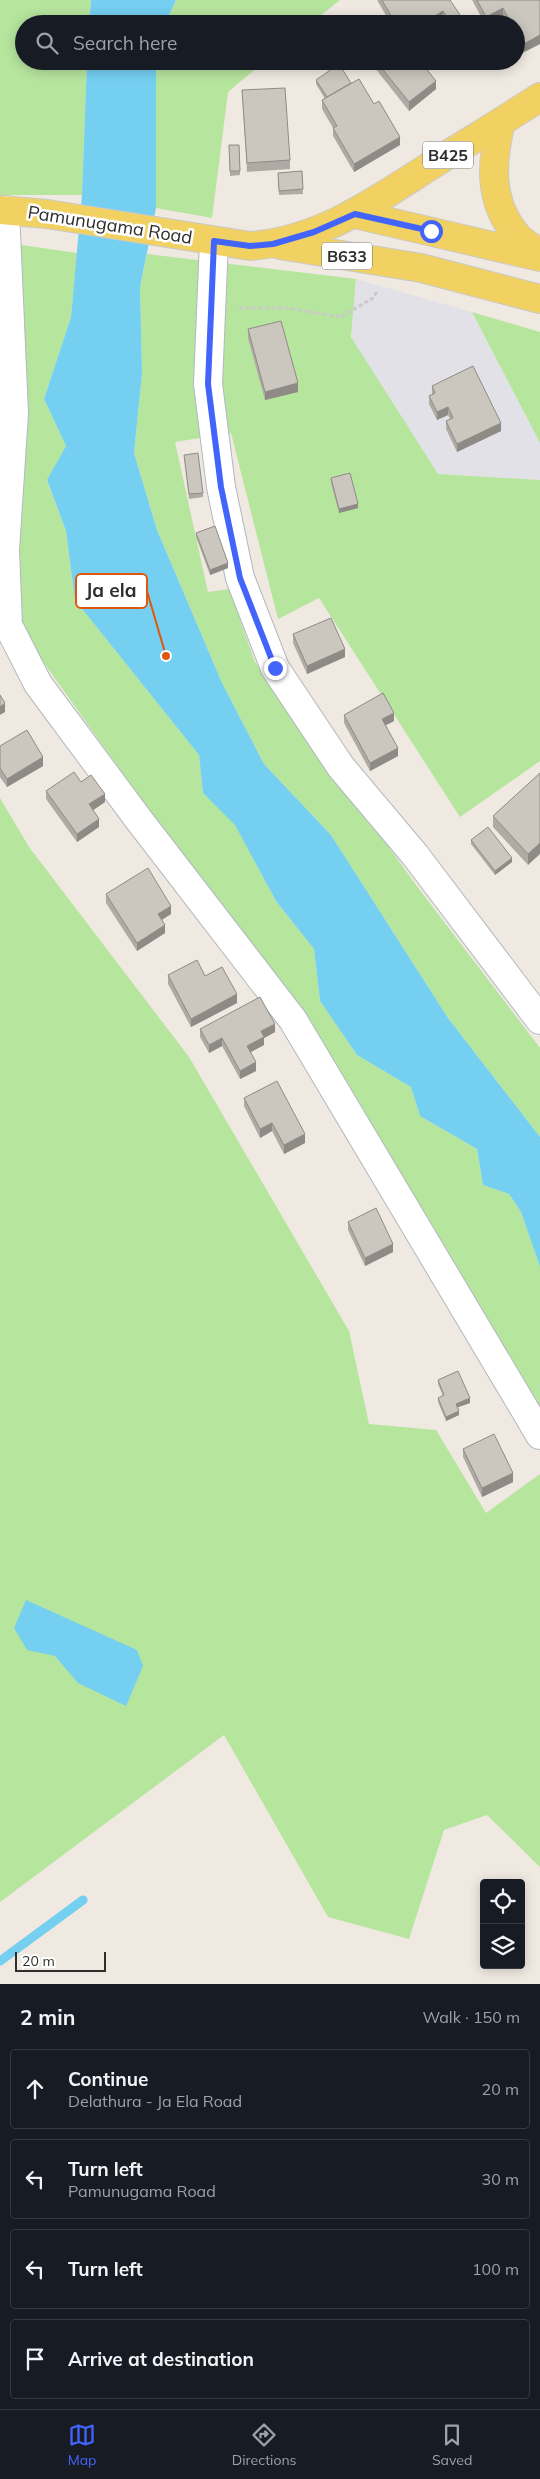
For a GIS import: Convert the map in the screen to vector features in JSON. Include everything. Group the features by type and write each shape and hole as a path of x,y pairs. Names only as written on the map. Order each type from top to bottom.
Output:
{"main road":[{"name":"Pamunugama Road","path":"3,210 47,214 250,246 273,244 314,232 355,214 540,96"},
{"path":"501,122 493,163 495,187 507,221 519,238 540,255"},
{"name":"B633","path":"355,214 540,255"},
{"name":"B633","path":"273,244 398,264 540,299"}],"street":[{"path":"3,210 14,413 5,550 8,625 38,684 138,820 293,1020 540,1435"},
{"path":"214,241 208,384 221,487 240,578 275,668 341,767 415,854 540,1020"}],"path":[{"path":"211,308 287,308 341,316 373,298 398,264"}],"shaded area":[{"path":"356,279 472,312 540,443 540,480 438,474 351,345"}],"green space":[{"path":"0,0 91,0 90,15 15,15 15,70 87,70 82,195 0,195"},
{"path":"176,0 340,0 321,15 169,15"},
{"path":"156,70 254,70 228,92 212,218 156,208"},
{"path":"21,245 77,253 71,317 44,399 66,446 47,481 66,531 75,600 199,755 203,793 235,824 276,901 314,949 320,1001 357,1055 411,1087 420,1116 477,1149 483,1185 509,1194 521,1212 540,1267 540,1413 148,809 39,656 17,617"},
{"path":"147,254 356,279 351,337 438,474 540,480 540,761 460,817 319,598 278,619 231,433 175,442 208,592 229,589 255,662 419,889 540,1048 540,1137 448,1018 331,835 264,764 222,683 157,530 134,453 142,374 140,287"},
{"path":"472,312 540,332 540,443"},
{"path":"0,798 29,847 189,1057 349,1331 369,1424 436,1430 486,1513 540,1474 540,1867 487,1815 444,1830 409,1939 328,1917 224,1735 0,1902"}],"water":[{"path":"91,0 176,0 169,15 90,15"},
{"path":"87,70 156,70 156,208 140,287 142,374 134,453 157,530 222,683 264,764 331,835 448,1018 540,1137 540,1267 521,1212 509,1194 483,1185 477,1149 420,1116 411,1087 357,1055 320,1001 314,949 276,901 235,825 203,793 199,755 75,600 66,531 47,480 66,446 44,399 71,317 82,195"},
{"path":"26,1600 137,1650 143,1666 126,1706 78,1683 55,1656 27,1650 14,1628"}],"building":[{"path":"382,0 450,0 460,15 446,15 443,11 437,15 391,15"},
{"path":"477,0 540,0 540,35 525,43 525,15 506,15 503,8 490,15 485,15"},
{"path":"330,70 343,70 351,83 327,97 316,80"},
{"path":"383,70 427,70 436,81 409,102"},
{"path":"359,79 374,104 379,101 400,137 354,164 333,128 337,126 322,100"},
{"path":"285,88 290,160 247,163 242,90"},
{"path":"229,145 239,145 240,171 230,171"},
{"path":"302,171 303,189 279,191 278,173"},
{"path":"281,321 298,383 265,392 248,329"},
{"path":"473,366 501,423 457,444 446,421 453,418 448,407 437,412 429,396 435,393 432,386"},
{"path":"198,453 203,493 189,494 184,455"},
{"path":"350,473 358,504 339,509 331,478"},
{"path":"215,526 228,563 210,570 196,533"},
{"path":"331,618 345,649 307,666 293,634"},
{"path":"383,693 394,713 382,719 398,748 370,763 344,715"},
{"path":"0,695 5,703 0,707"},
{"path":"27,730 43,757 7,779 0,768 0,746"},
{"path":"74,772 81,782 91,775 105,794 89,804 99,819 77,834 46,791"},
{"path":"540,773 540,843 528,854 493,816"},
{"path":"488,827 512,858 495,871 471,840"},
{"path":"148,868 171,906 158,914 165,925 137,943 106,894"},
{"path":"197,960 205,976 222,967 237,994 191,1019 168,975"},
{"path":"260,997 275,1024 261,1031 264,1037 247,1046 256,1062 240,1071 222,1038 209,1045 200,1029"},
{"path":"277,1081 305,1134 284,1145 272,1123 260,1129 244,1098"},
{"path":"376,1208 393,1244 365,1258 348,1222"},
{"path":"458,1371 470,1398 456,1404 459,1411 446,1417 438,1398 444,1395 438,1380"},
{"path":"494,1434 513,1473 482,1488 463,1449"}],"waterway":[{"path":"0,1961 83,1900"}],"place":[{"name":"Ja ela","path":"166,656"}],"route":[{"path":"275,668 240,578 221,487 208,384 214,241 250,246 273,244 314,232 355,214 431,231"}]}
